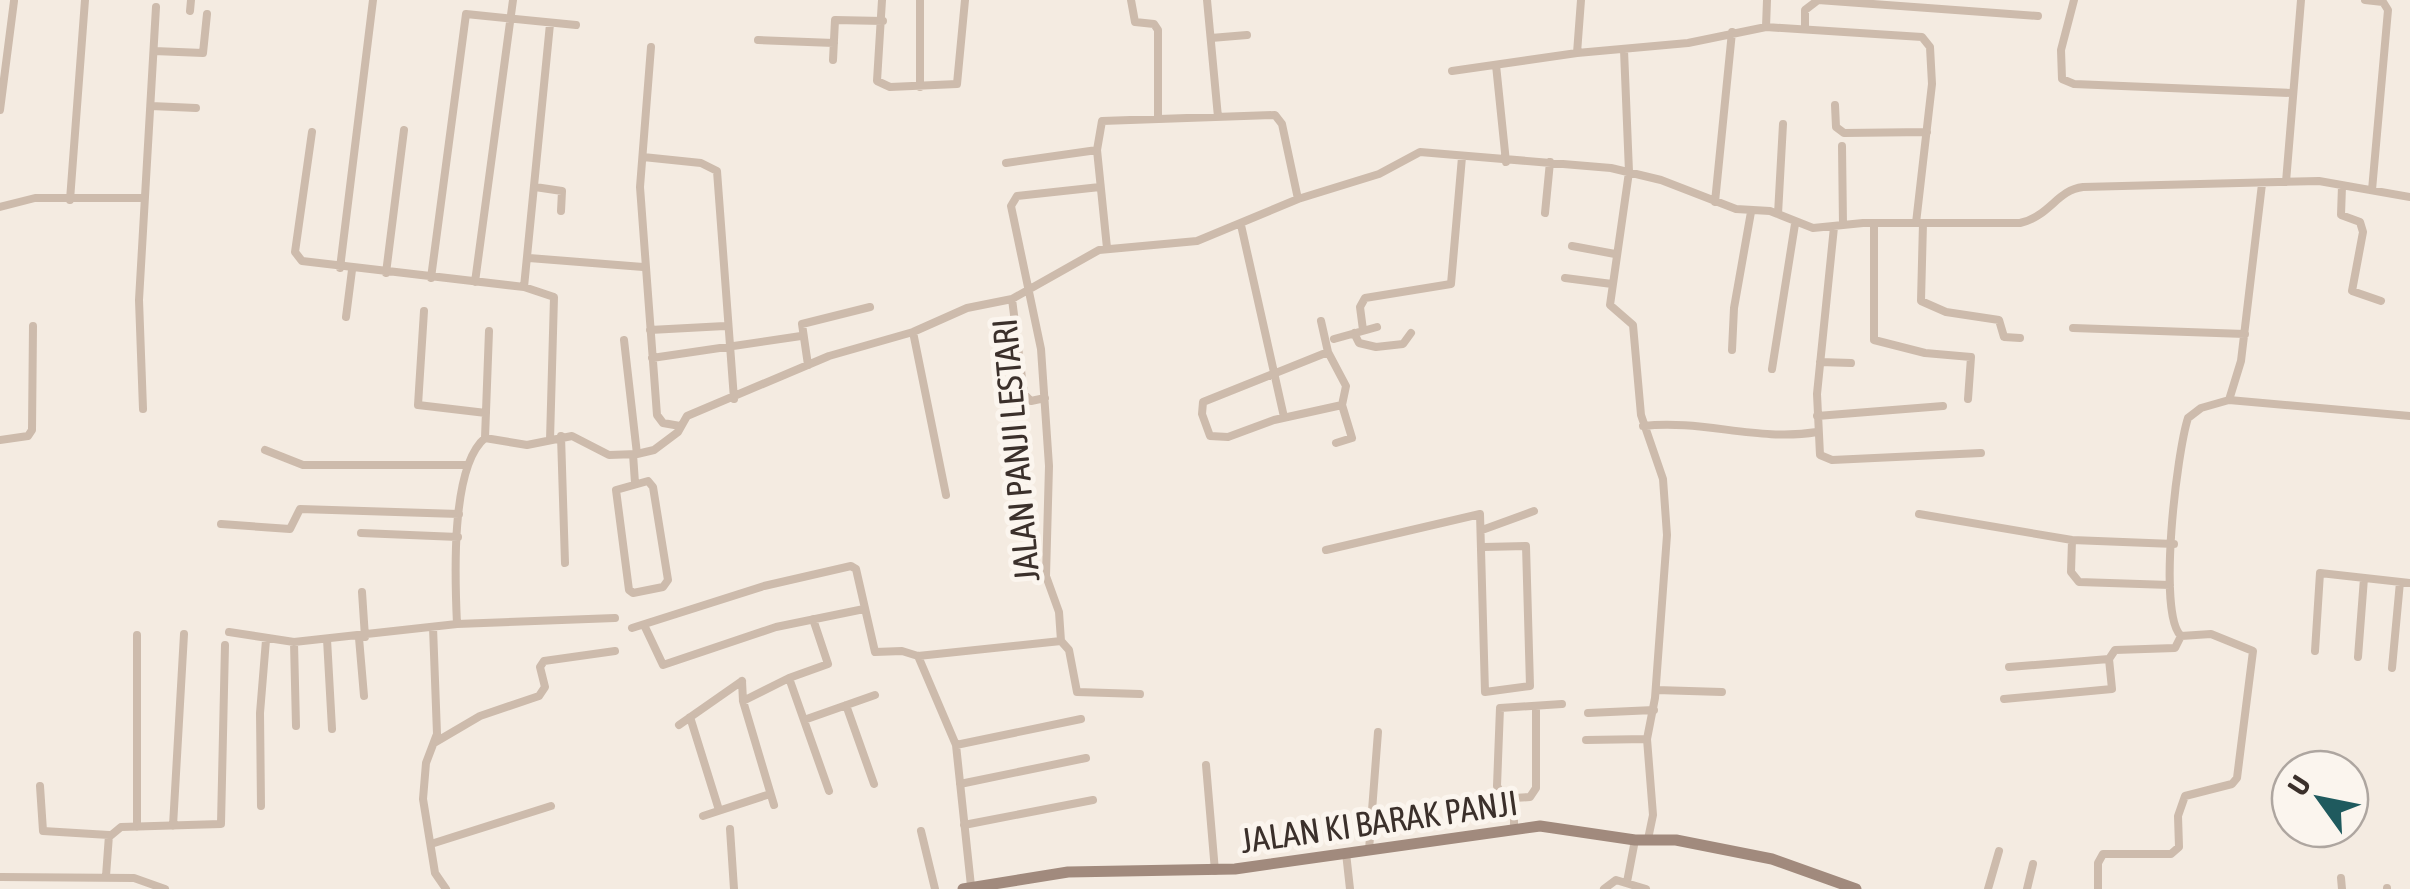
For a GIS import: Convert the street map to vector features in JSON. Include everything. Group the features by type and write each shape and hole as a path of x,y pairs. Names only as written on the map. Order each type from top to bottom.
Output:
{"street":[{"path":"70,200 85,0"},
{"path":"190,11 191,0"},
{"path":"340,268 373,0"},
{"path":"475,282 513,0"},
{"path":"882,0 879,84 920,88 954,85 959,81 965,0"},
{"path":"920,0 920,88"},
{"path":"1131,0 1135,22 1154,24 1158,30 1158,117"},
{"path":"1207,0 1218,117"},
{"path":"1577,53 1582,0"},
{"path":"1766,27 1767,0"},
{"path":"1805,26 1805,10 1818,0 1960,5 2038,16"},
{"path":"2074,0 2062,42 2062,79 2074,84 2292,93"},
{"path":"2286,182 2301,0"},
{"path":"2365,0 2383,2 2388,10 2372,190"},
{"path":"0,110 14,1"},
{"path":"143,409 143,198 156,7"},
{"path":"431,278 464,18 470,12 576,25"},
{"path":"154,52 203,54 207,14"},
{"path":"833,60 834,20 882,21"},
{"path":"524,288 550,24"},
{"path":"1452,71 1577,53 1688,43 1766,27 1908,34 1927,42 1932,84 1920,223 1920,294 1924,304 1999,320 2004,337 2020,338"},
{"path":"1715,202 1732,32"},
{"path":"1212,38 1248,35"},
{"path":"758,40 834,43"},
{"path":"651,47 643,157 643,267 657,415 663,423 679,429"},
{"path":"1624,50 1629,172 1615,254 1611,308 1633,325 1644,426 1662,479 1667,535 1656,690 1647,738 1654,815 1648,838"},
{"path":"1496,65 1506,162"},
{"path":"1835,105 1836,128 1844,133 1927,132"},
{"path":"151,106 196,108"},
{"path":"1107,248 1098,150 1102,121 1158,117 1280,118 1298,199"},
{"path":"1778,214 1783,124"},
{"path":"386,273 404,130"},
{"path":"312,132 295,252 302,261 524,288 550,295 556,302 550,440"},
{"path":"1842,146 1839,226 1820,362 1820,455 1832,460 1981,454"},
{"path":"1006,163 1098,150"},
{"path":"485,438 527,445 572,436 609,454 654,450 679,429 687,416 808,364 913,332 967,308 1012,299 1107,248 1197,241 1298,199 1360,181 1420,152 1629,172 1715,202 1751,212 1778,214 1796,224 1839,226 2032,220 2047,213 2072,188 2084,186 2319,181 2410,197"},
{"path":"643,157 715,168 734,399"},
{"path":"1411,333 1403,344 1376,347 1359,342 1360,304 1365,298 1447,286 1452,282 1462,157"},
{"path":"1546,212 1550,162"},
{"path":"2229,400 2239,375 2262,184"},
{"path":"2342,186 2340,214 2360,222 2363,232 2353,294 2381,301"},
{"name":"JALAN PANJI LESTARI","path":"1100,187 1017,196 1011,202 1027,291 1039,332 1049,466 1046,576 1059,612 1062,640 1069,650 1077,692 1140,694"},
{"path":"535,188 562,192 561,211"},
{"path":"0,207 34,198 143,198"},
{"path":"1732,350 1734,308 1751,212"},
{"path":"1874,223 1874,340 1925,353 1971,357 1968,399"},
{"path":"1772,368 1796,224"},
{"path":"1241,225 1284,417"},
{"path":"1572,246 1615,254"},
{"path":"528,258 643,267"},
{"path":"346,317 352,270"},
{"path":"1565,278 1612,284"},
{"path":"1012,299 1024,394 1031,400 1044,398"},
{"path":"808,364 802,324 870,307"},
{"path":"424,311 418,405 486,413"},
{"path":"1320,322 1328,352 1346,386 1342,405 1352,438 1336,443"},
{"path":"0,440 28,436 32,430 33,326"},
{"path":"650,330 725,326"},
{"path":"1334,339 1377,326"},
{"path":"2074,328 2245,334"},
{"path":"457,624 459,514 468,464 475,447 485,438 489,330"},
{"path":"913,332 946,495"},
{"path":"652,358 802,336"},
{"path":"624,340 635,484"},
{"path":"1328,352 1203,402 1202,414 1210,436 1218,439 1284,417 1342,405"},
{"path":"1820,362 1852,364"},
{"path":"2181,636 2174,626 2170,585 2174,496 2188,418 2201,408 2229,400 2410,416"},
{"path":"1817,416 1944,406"},
{"path":"1644,426 1688,422 1760,434 1817,432"},
{"path":"561,436 565,563"},
{"path":"264,450 302,464 468,464"},
{"path":"648,481 652,486 668,580 663,587 633,594 628,590 616,490 635,484 648,481"},
{"path":"221,524 290,528 300,509 459,514"},
{"path":"1482,530 1534,511"},
{"path":"1326,550 1480,514 1484,548 1485,692 1530,686 1526,546 1484,548"},
{"path":"1919,514 2072,540 2174,544"},
{"path":"361,533 458,536"},
{"path":"2072,540 2071,572 2080,582 2170,585"},
{"path":"632,628 764,586 851,566 856,569 876,652 902,651 918,656 1062,640"},
{"path":"2314,651 2320,574 2405,582 2392,668"},
{"path":"2358,657 2364,578"},
{"path":"362,592 364,696"},
{"path":"645,627 663,666 776,626 864,609"},
{"path":"229,632 294,642 457,624 614,618"},
{"path":"743,701 828,664 812,620"},
{"path":"433,627 438,700 434,743 423,778 435,873 446,889"},
{"path":"173,826 184,634"},
{"path":"2098,889 2098,863 2104,854 2171,854 2180,842 2178,816 2186,796 2232,784 2238,778 2254,651 2211,634 2181,636"},
{"path":"137,636 137,828"},
{"path":"2009,667 2110,659 2123,649 2175,648 2181,636"},
{"path":"327,639 332,729"},
{"path":"261,806 260,713 266,640"},
{"path":"294,642 296,726"},
{"path":"109,837 121,828 221,824 225,645"},
{"path":"434,743 480,716 539,696 545,687 540,666 544,660 615,651"},
{"path":"918,656 956,745 967,888"},
{"path":"2004,699 2112,689 2110,659"},
{"path":"789,678 828,791"},
{"path":"679,725 742,681 743,701 774,806"},
{"path":"1656,690 1722,692"},
{"path":"1499,691 1497,786 1502,796 1530,797 1536,788 1536,706"},
{"path":"804,720 875,696"},
{"path":"1500,708 1562,704"},
{"path":"846,705 874,784"},
{"path":"1588,713 1654,710"},
{"path":"690,717 719,810"},
{"path":"956,745 1081,719"},
{"path":"1369,850 1378,732"},
{"path":"1586,740 1647,738"},
{"path":"960,784 1086,758"},
{"path":"1206,765 1215,871"},
{"path":"40,786 42,831 106,832 106,876"},
{"path":"702,816 770,794"},
{"path":"1514,798 1514,828"},
{"path":"964,825 1093,800"},
{"path":"431,844 551,806"},
{"name":"JALAN KI BARAK PANJI","path":"967,888 1068,872 1215,871 1540,826 1634,840 1648,838 1772,859 1856,889"},
{"path":"730,829 734,889"},
{"path":"921,830 935,889"},
{"path":"1627,882 1634,840"},
{"path":"1988,889 1998,851"},
{"path":"1346,853 1350,889"},
{"path":"2027,889 2034,864"},
{"path":"0,877 106,876 146,880 165,889"},
{"path":"2341,878 2342,889"},
{"path":"1604,889 1609,881 1646,889"}]}
